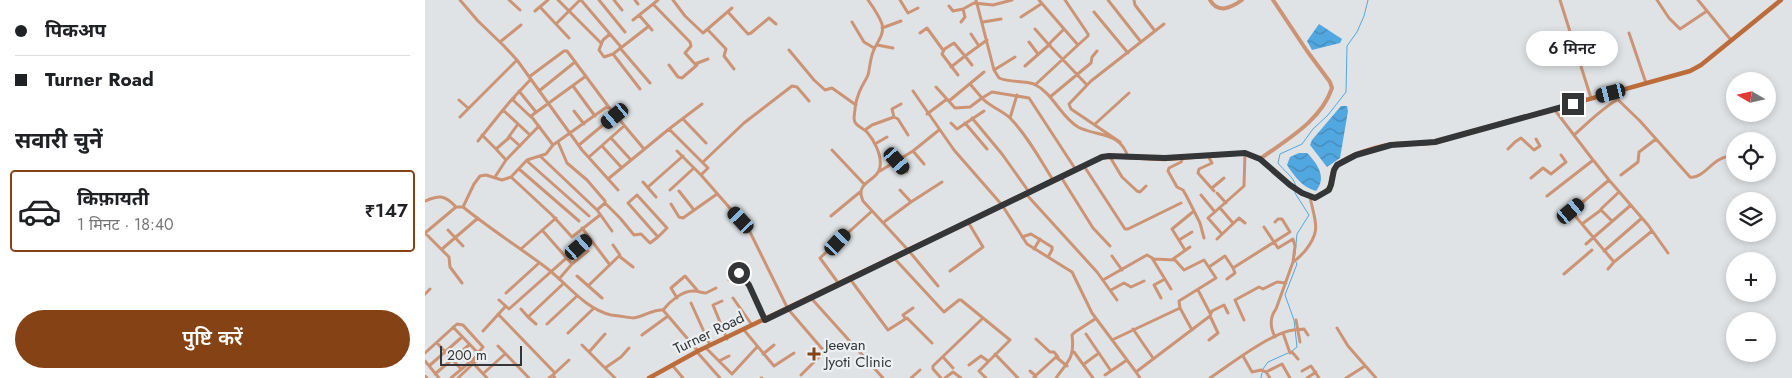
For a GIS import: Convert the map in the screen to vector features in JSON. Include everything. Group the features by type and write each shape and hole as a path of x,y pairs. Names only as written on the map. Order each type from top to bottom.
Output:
{"main road":[{"path":"1310,197 1315,198 1329,190 1337,165 1356,155 1391,145 1435,142 1646,84 1696,68 1781,0"},
{"name":"Turner Road","path":"649,378 697,352 1102,157 1183,158 1245,153 1260,159 1290,185 1310,197"}],"street":[{"path":"460,0 517,60 579,145 617,190"},
{"path":"509,0 520,10"},
{"path":"535,11 548,0"},
{"path":"558,0 601,44"},
{"path":"556,24 581,0 650,83"},
{"path":"599,0 625,32"},
{"path":"614,0 622,10"},
{"path":"635,0 638,4"},
{"path":"633,20 658,0"},
{"path":"673,0 700,32 704,33 732,8"},
{"path":"868,0 882,28 881,37 869,71 857,96 855,122 865,130 875,144 881,163 879,171"},
{"path":"901,0 908,13 918,8"},
{"path":"949,6 954,11 963,9 977,1 993,5 1013,0"},
{"path":"1035,85 1088,34 1065,0"},
{"path":"1108,0 1141,42"},
{"path":"1134,0 1135,5 1155,31"},
{"path":"1210,0 1214,6 1221,9 1242,0"},
{"path":"1260,159 1299,132 1317,114 1332,88 1330,82 1273,0"},
{"path":"1560,0 1591,98"},
{"path":"1657,0 1669,18 1680,29 1707,11"},
{"path":"1698,0 1731,40"},
{"path":"977,1 997,76 1002,80 1035,85 1050,97 1061,112 1074,124 1088,131 1105,134 1123,145"},
{"path":"1021,17 1040,2 1078,45"},
{"path":"653,4 691,42 691,46 685,53 698,65"},
{"path":"540,7 569,38"},
{"path":"961,22 965,17 963,9"},
{"path":"728,12 748,34 769,18 776,24"},
{"path":"1094,12 1127,52"},
{"path":"639,15 652,30"},
{"path":"983,22 1001,18"},
{"path":"882,28 901,21"},
{"path":"852,22 864,42 876,47 893,48"},
{"path":"1128,157 1123,145 1117,138 1069,106 1070,102 1087,84 1164,24"},
{"path":"500,42 521,25"},
{"path":"610,34 601,44 599,50 606,57 613,54 649,26"},
{"path":"920,33 927,28 944,50"},
{"path":"1035,29 1087,84"},
{"path":"708,30 726,49 724,56 734,69"},
{"path":"1025,66 1063,30"},
{"path":"971,34 979,46"},
{"path":"1629,34 1646,84"},
{"path":"951,66 987,40"},
{"path":"1029,42 1038,54"},
{"path":"958,75 942,54 944,50 954,44 972,65"},
{"path":"478,141 481,135 530,78 565,50 615,116 643,149"},
{"path":"789,50 810,76 825,90 831,87 856,105"},
{"path":"1050,97 1091,63 1092,57 1097,51"},
{"path":"613,54 640,89"},
{"path":"618,61 625,54"},
{"path":"995,70 1015,57"},
{"path":"669,64 678,77 681,78 708,59"},
{"path":"460,117 517,60"},
{"path":"539,90 575,62"},
{"path":"927,114 984,72"},
{"path":"531,117 586,76"},
{"path":"970,84 989,105 1010,118 1036,152 1054,181"},
{"path":"573,86 595,116"},
{"path":"703,162 744,124 793,86 797,87 809,102"},
{"path":"936,87 955,108 972,106 992,92 1017,95 1030,99 1077,170"},
{"path":"519,91 536,112"},
{"path":"913,91 939,130 1002,205 1022,237 1034,249 1071,272 1095,319 1140,378"},
{"path":"1095,124 1129,93"},
{"path":"1611,93 1640,121 1691,178 1696,177 1719,159 1726,158"},
{"path":"1010,118 1017,95"},
{"path":"513,98 514,102 549,137 553,145"},
{"path":"459,100 468,108"},
{"path":"1574,135 1607,106 1617,100"},
{"path":"608,179 643,149 702,104"},
{"path":"901,104 893,108 894,117 898,119 908,135"},
{"path":"463,207 480,176 486,175 502,180 511,177 527,160 547,154 553,145 608,106"},
{"path":"1554,109 1609,180 1653,231 1668,253"},
{"path":"503,110 530,136"},
{"path":"574,111 584,124"},
{"path":"951,123 957,129 984,111"},
{"path":"579,145 615,116"},
{"path":"865,130 872,125 894,117"},
{"path":"683,118 706,143"},
{"path":"972,118 1021,179 1028,193 1103,280 1117,300"},
{"path":"965,123 987,149"},
{"path":"496,149 508,138 518,124"},
{"path":"495,177 506,160 539,126"},
{"path":"589,157 623,126"},
{"path":"669,129 708,168 701,175"},
{"path":"831,216 861,192 864,184 879,171 913,151 939,130"},
{"path":"481,135 506,160"},
{"path":"875,144 887,136"},
{"path":"980,141 987,136"},
{"path":"508,138 511,138 519,146"},
{"path":"611,138 631,160"},
{"path":"1508,149 1521,138 1531,150 1534,150 1540,146 1536,139"},
{"path":"1621,175 1638,161 1637,156 1639,152 1656,139"},
{"path":"558,142 567,163 587,180 605,203 635,235 641,234 650,244 659,238 667,228 637,195 628,203 659,238"},
{"path":"602,146 622,168"},
{"path":"832,150 864,184"},
{"path":"677,151 701,175 753,235 788,308 823,351 801,375"},
{"path":"913,151 924,164"},
{"path":"1222,234 1208,218 1244,186 1245,153"},
{"path":"1531,178 1543,168 1551,174 1566,162 1561,155"},
{"path":"540,156 597,210 612,231"},
{"path":"648,187 683,156"},
{"path":"1109,156 1122,177 1137,191 1140,192 1146,186"},
{"path":"1208,156 1212,163 1199,170 1198,173 1226,203"},
{"path":"1183,158 1181,162 1169,168 1168,171 1177,187 1183,190 1194,211 1200,223 1203,238"},
{"path":"527,160 589,216"},
{"path":"1547,196 1593,160"},
{"path":"897,161 907,172"},
{"path":"1084,166 1125,229 1181,203"},
{"path":"670,190 694,168"},
{"path":"519,170 579,221"},
{"path":"511,177 556,218 572,237 600,215"},
{"path":"1061,177 1093,228 1110,246"},
{"path":"1214,191 1223,178"},
{"path":"1565,217 1609,180"},
{"path":"643,182 656,197"},
{"path":"884,222 943,182"},
{"path":"900,190 911,202"},
{"path":"679,191 694,210"},
{"path":"861,192 863,201 884,222 938,286"},
{"path":"1582,224 1619,192"},
{"path":"671,204 681,218 685,218 717,194"},
{"path":"1201,195 1215,212"},
{"path":"425,201 437,197 445,198 449,199 456,207"},
{"path":"1275,337 1271,330 1271,316 1276,309 1295,261 1315,237 1316,228 1310,197"},
{"path":"597,210 605,203"},
{"path":"1586,244 1631,205"},
{"path":"462,284 450,267 449,257 425,233 456,207 463,207 539,263 594,308 613,315 634,318 651,311 663,310 689,291 706,293 716,288"},
{"path":"1219,208 1233,223"},
{"path":"1600,210 1612,221"},
{"path":"839,284 820,258 872,211"},
{"path":"1185,250 1172,229 1194,211"},
{"path":"1571,211 1614,262"},
{"path":"442,250 478,218"},
{"path":"520,249 556,218"},
{"path":"1217,239 1239,218 1245,223"},
{"path":"1604,251 1642,218"},
{"path":"1233,268 1290,232 1282,220 1278,219 1275,222"},
{"path":"950,271 983,247 968,222"},
{"path":"1264,227 1278,248 1293,239 1295,261"},
{"path":"582,228 609,265"},
{"path":"448,230 463,246"},
{"path":"543,230 572,264"},
{"path":"1608,268 1653,231"},
{"path":"1179,240 1192,232"},
{"path":"1022,237 1030,234 1053,248 1048,257"},
{"path":"425,241 429,237"},
{"path":"499,300 509,309 589,238"},
{"path":"1034,249 1039,239"},
{"path":"613,245 633,267"},
{"path":"1172,260 1191,247"},
{"path":"1564,274 1592,250"},
{"path":"559,279 572,264 588,251"},
{"path":"1103,280 1147,254 1151,257 1176,261 1183,270 1202,260 1216,278 1180,300 1180,308 1192,330"},
{"path":"588,286 621,256"},
{"path":"1112,256 1122,270"},
{"path":"1209,267 1225,256 1235,274 1227,279"},
{"path":"1151,257 1171,289"},
{"path":"894,258 944,312 960,299 1010,340 979,371 986,378"},
{"path":"506,293 539,263"},
{"path":"729,280 740,273 749,285 765,320"},
{"path":"577,276 602,298"},
{"path":"677,298 671,288 685,276 697,291"},
{"path":"850,279 888,330 905,318"},
{"path":"1161,298 1155,285 1165,280"},
{"path":"1111,290 1123,283 1131,287 1144,281"},
{"path":"1244,320 1235,300 1259,287 1263,289 1277,282 1286,283"},
{"path":"528,317 564,283"},
{"path":"425,294 430,289"},
{"path":"1198,290 1217,333 1209,340"},
{"path":"547,324 577,296"},
{"path":"733,298 753,326"},
{"path":"811,298 883,378"},
{"path":"722,301 713,304 713,306 727,339"},
{"path":"691,303 708,347 733,374 757,347"},
{"path":"1136,372 1224,305 1228,313"},
{"path":"483,331 505,307"},
{"path":"569,333 594,308"},
{"path":"905,318 903,314 913,308"},
{"path":"1112,340 1180,308"},
{"path":"521,310 536,324"},
{"path":"663,310 720,378"},
{"path":"498,314 553,376 569,360"},
{"path":"642,335 668,316"},
{"path":"905,318 933,343"},
{"path":"941,378 933,367 983,318"},
{"path":"1055,378 1067,366 1073,352 1072,335 1095,319"},
{"path":"1296,320 1296,329 1300,342"},
{"path":"425,353 453,327 458,324 463,325 483,347 464,369 460,377"},
{"path":"451,378 479,358 453,327"},
{"path":"1337,328 1348,346 1376,378"},
{"path":"1133,329 1153,358"},
{"path":"1209,378 1283,333 1296,329 1305,329 1308,335"},
{"path":"744,330 775,366 794,353"},
{"path":"1283,333 1290,352 1298,359"},
{"path":"589,352 605,334"},
{"path":"1086,334 1111,371"},
{"path":"429,366 462,338"},
{"path":"1036,339 1050,352 1054,352 1067,366"},
{"path":"437,343 464,369"},
{"path":"435,374 469,345"},
{"path":"582,345 615,378"},
{"path":"763,354 774,345"},
{"path":"499,346 529,378"},
{"path":"605,368 621,358 629,348"},
{"path":"1073,352 1093,378"},
{"path":"485,372 505,354"},
{"path":"995,354 1018,378"},
{"path":"1083,364 1099,354"},
{"path":"719,361 729,356"},
{"path":"969,365 981,356 988,361"},
{"path":"1243,356 1252,372 1264,371 1282,364 1290,378"},
{"path":"943,357 953,368"},
{"path":"1030,371 1035,377 1055,357 1058,357"},
{"path":"1105,375 1127,360"},
{"path":"425,361 439,378"},
{"path":"473,364 487,378"},
{"path":"672,365 683,378"},
{"path":"1302,371 1311,366 1319,378"},
{"path":"1346,378 1365,366"},
{"path":"911,378 920,370"},
{"path":"1264,371 1270,378"},
{"path":"945,378 953,372 961,378"},
{"path":"1307,378 1316,372"}],"water":[{"path":"1319,24 1342,39 1340,43 1312,50 1307,41"},
{"path":"1341,106 1347,106 1348,111 1340,158 1327,167 1310,145 1312,140"},
{"path":"1299,153 1307,153 1318,166 1321,181 1316,191 1303,184 1287,165 1290,157"}],"waterway":[{"path":"1296,186 1291,176 1278,163 1280,154 1302,144 1346,92 1347,46 1357,32 1368,0"},
{"path":"1295,190 1309,215 1297,234 1295,255"},
{"path":"1292,351 1297,347 1294,320 1285,295 1297,264 1296,262"},
{"path":"1263,369 1268,362 1288,353"},
{"path":"1261,378 1262,373"}],"place":[{"name":"Jeevan Jyoti Clinic","path":"814,354"}],"route":[{"path":"739,273 749,285 765,320 1102,157 1183,158 1245,153 1260,159 1290,185 1302,193 1315,198 1329,190 1337,165 1356,155 1397,144 1435,142 1573,104"}]}
